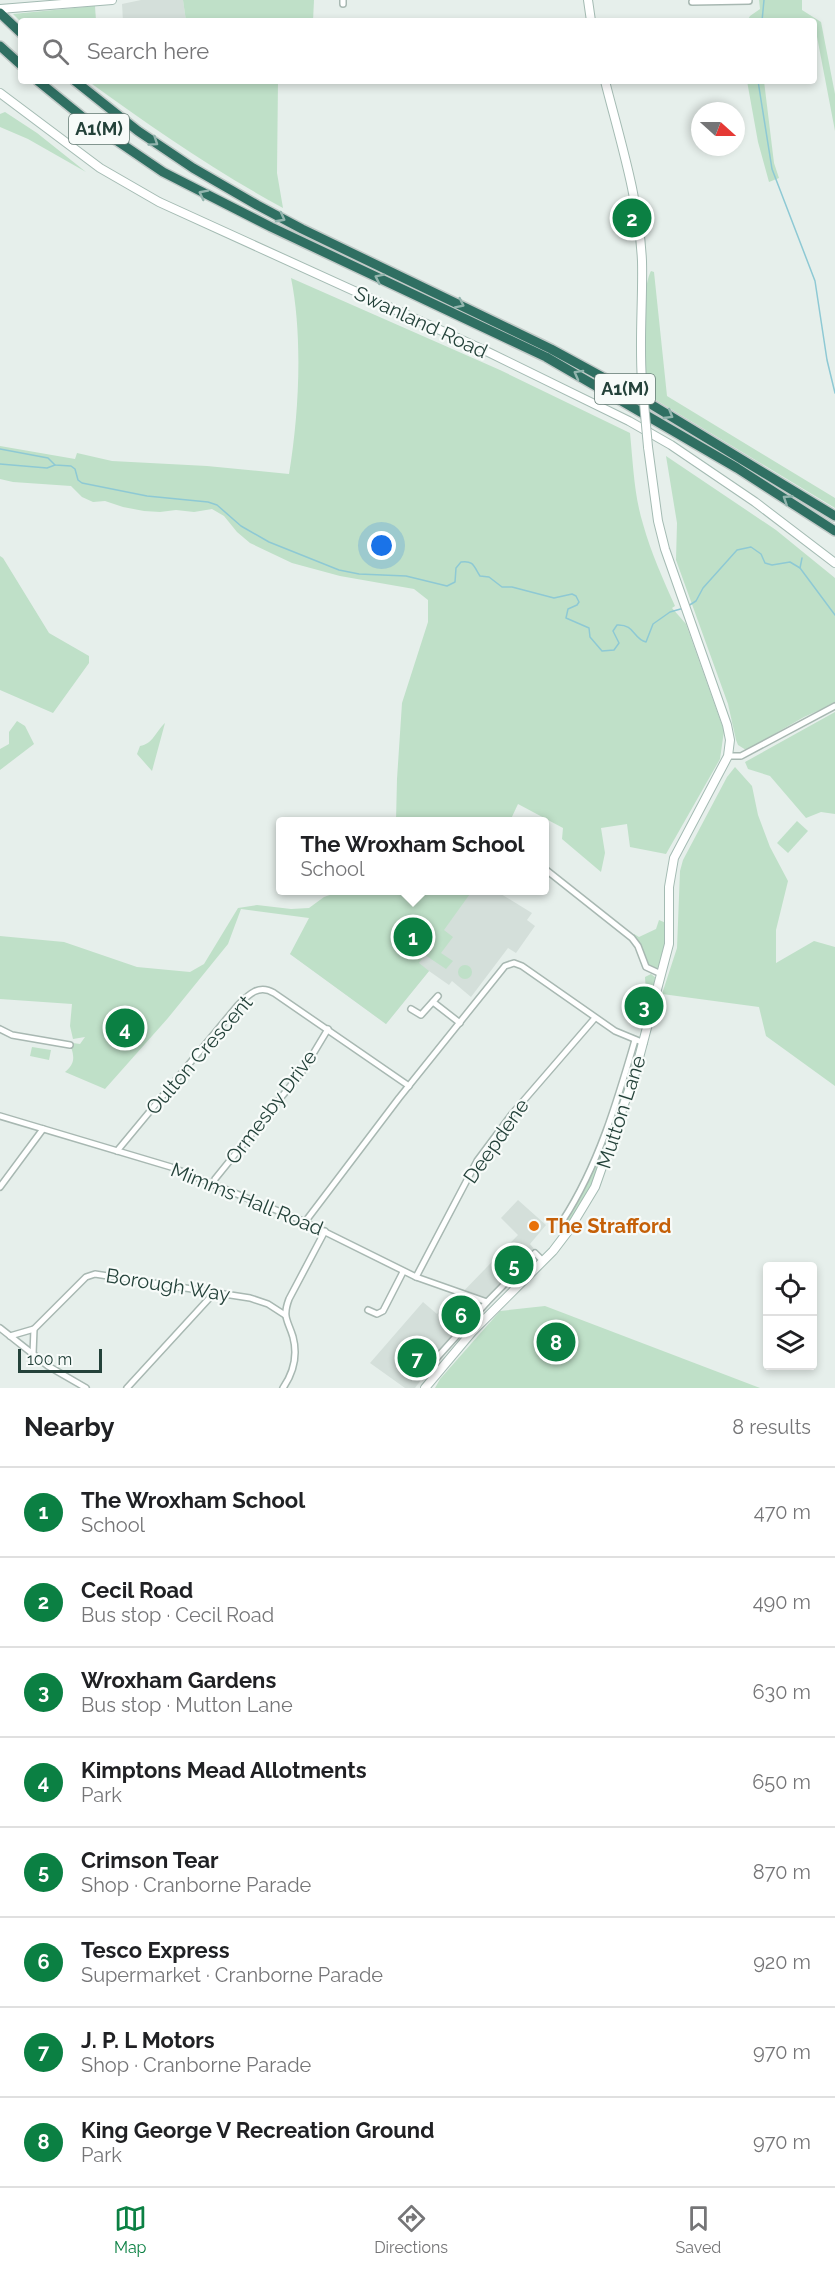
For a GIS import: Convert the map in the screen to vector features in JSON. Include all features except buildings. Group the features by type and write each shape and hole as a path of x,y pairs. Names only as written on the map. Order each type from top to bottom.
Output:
{"highway":[{"path":"0,11 18,30"},
{"path":"0,22 18,37"},
{"path":"0,46 18,62"},
{"name":"A1(M)","path":"42,84 85,119 163,172 261,222 546,357 737,468 835,531"},
{"name":"A1(M)","path":"79,84 138,131 193,168 302,229 584,366 749,462 835,516"}],"main road":[{"path":"0,11 69,2 112,0"},
{"path":"588,0 591,18"},
{"path":"606,84 627,163 637,213 642,261 639,350 658,521 665,549 727,725 730,740 728,754"},
{"name":"Swanland Road","path":"0,93 100,168 159,202 486,351 629,421 671,445 755,502 835,564"},
{"name":"Mutton Lane","path":"425,1388 495,1308 543,1261 569,1230 590,1198 601,1175 644,1042 669,944 669,887 674,858 728,754"}],"street":[{"path":"692,2 749,1"},
{"path":"728,754 741,756 835,706"},
{"path":"549,872 625,930 638,946 646,967 661,974"},
{"path":"305,1222 309,1213 502,968 514,963 524,967 615,1031 644,1042"},
{"name":"Oulton Crescent","path":"117,1151 251,992 261,989 271,990 409,1086"},
{"path":"411,1009 421,1015 438,996"},
{"path":"433,1002 460,1023"},
{"name":"Deepdene","path":"416,1277 477,1161 512,1113 595,1018"},
{"path":"0,1029 12,1035 70,1045"},
{"name":"Ormesby Drive","path":"213,1185 215,1179 304,1069 328,1029"},
{"name":"Mutton Lane","path":"569,1230 563,1226 563,1220 583,1187 597,1155 635,1040"},
{"name":"Mimms Hall Road","path":"0,1116 171,1167 325,1231 403,1272 487,1302"},
{"path":"0,1187 43,1129"},
{"path":"283,1388 290,1378 295,1354 293,1337 285,1315 289,1299 325,1231"},
{"path":"437,1373 432,1368 433,1362 487,1302 535,1253 543,1261"},
{"path":"368,1310 380,1314 403,1272"},
{"name":"Borough Way","path":"34,1329 72,1289 90,1275 104,1274 258,1300 285,1315"},
{"path":"127,1388 215,1292"},
{"path":"0,1328 57,1372 86,1388"},
{"path":"10,1336 34,1329 33,1354"}],"shaded area":[{"path":"141,0 183,0 186,18 123,18 122,4"},
{"path":"354,895 503,895 532,913 527,920 535,926 516,953 508,948 471,997 452,981 449,985 429,971 386,1024 290,954"},
{"path":"518,1200 546,1225 530,1244 535,1250 477,1307 423,1368 427,1372 415,1388 405,1388 370,1363 423,1302 437,1314 450,1300 454,1301 518,1235 501,1218"}],"green space":[{"path":"183,0 314,0 313,18 186,18"},
{"path":"759,0 802,0 802,10 815,18 749,18 760,9"},
{"path":"95,6 96,18 18,19 13,14"},
{"path":"817,19 821,22 835,94 835,131 817,37"},
{"path":"92,84 278,84 277,173 283,208 232,179"},
{"path":"748,84 764,84 774,163 779,178 769,182 758,142"},
{"path":"5,112 37,133 86,172 28,139 0,127 0,114"},
{"path":"651,271 654,272 667,396 835,498 835,508 646,394 644,312 645,295"},
{"path":"291,278 500,370 630,433 636,490 646,535 675,606 672,608 686,624 724,731 720,759 666,854 630,847 627,824 601,828 605,853 601,872 562,839 563,828 549,821 549,817 542,817 518,804 512,817 396,817 402,703 428,622 428,600 414,589 340,576 292,563 250,543 224,516 212,509 194,512 144,511 105,501 93,502 82,497 71,486 0,479 0,446 75,459 77,453 112,461 207,466 289,474 298,376 295,301"},
{"path":"666,456 776,530 835,578 835,703 804,717 746,750 738,745 736,740 728,704 676,560 677,523"},
{"path":"0,556 49,633 89,656 89,663 53,713 0,690"},
{"path":"835,712 835,814 821,812 806,818 770,776 748,769 745,762"},
{"path":"17,721 25,726 34,744 0,770 0,749 9,744 9,732"},
{"path":"165,723 152,771 137,754 140,746 151,740"},
{"path":"735,767 752,786 758,815 770,847 788,881 776,930 776,963 814,941 835,947 835,1086 766,1036 759,1007 662,994 677,948 680,871 683,860 727,777"},
{"path":"797,821 808,831 788,853 777,843"},
{"path":"330,895 469,895 444,930 453,937 441,953 453,961 446,969 425,955 419,963 429,971 386,1024 290,954 309,918 241,909 228,944 168,1018 105,1089 65,1072 73,1061 71,1047 73,1043 80,1044 85,1037 73,1039 70,1026 72,1004 0,999 0,936 64,942 137,967 190,972 204,964 238,908 257,905 291,909 309,908"},
{"path":"659,920 666,923 667,938 659,967 656,969 649,966 633,936 634,934 639,937 656,929"},
{"path":"465,965 470,967 472,972 470,977 465,979 460,977 458,972 460,967"},
{"path":"651,974 656,978 651,997 649,997 646,993 645,977"},
{"path":"32,1047 51,1050 49,1060 30,1056"},
{"path":"628,1071 632,1072 595,1180 569,1224 566,1224 566,1220 593,1171"},
{"path":"545,1306 760,1388 435,1388 440,1379 500,1311"}],"waterway":[{"path":"762,18 764,0"},
{"path":"758,84 772,169 815,281 827,360 835,393"},
{"path":"0,449 48,458 55,465 71,466 82,483 147,496 208,502 217,505 241,526 269,542 339,570 359,574 406,576 447,586 455,582 456,568 461,562 469,562 480,576 489,577 502,587 512,587 554,598 572,594 579,602 568,609 566,618 589,628 590,637 602,651 614,650 619,643 613,631 617,625 631,629 646,642 653,624 670,612 684,608"},
{"path":"0,464 47,468 55,465"},
{"path":"688,606 696,601 703,588 737,550 751,547 761,554 765,563 772,565 790,562 800,568 835,615"},
{"path":"800,568 802,558"}],"place":[{"name":"Cecil Road","path":"632,218"},
{"name":"The Wroxham School","path":"413,937"},
{"name":"Wroxham Gardens","path":"644,1006"},
{"name":"Kimptons Mead Allotments","path":"125,1028"},
{"name":"The Strafford","path":"534,1226"},
{"name":"Crimson Tear","path":"514,1265"},
{"name":"Tesco Express","path":"461,1315"},
{"name":"King George V Recreation Ground","path":"556,1342"},
{"name":"J. P. L Motors","path":"417,1358"}]}
